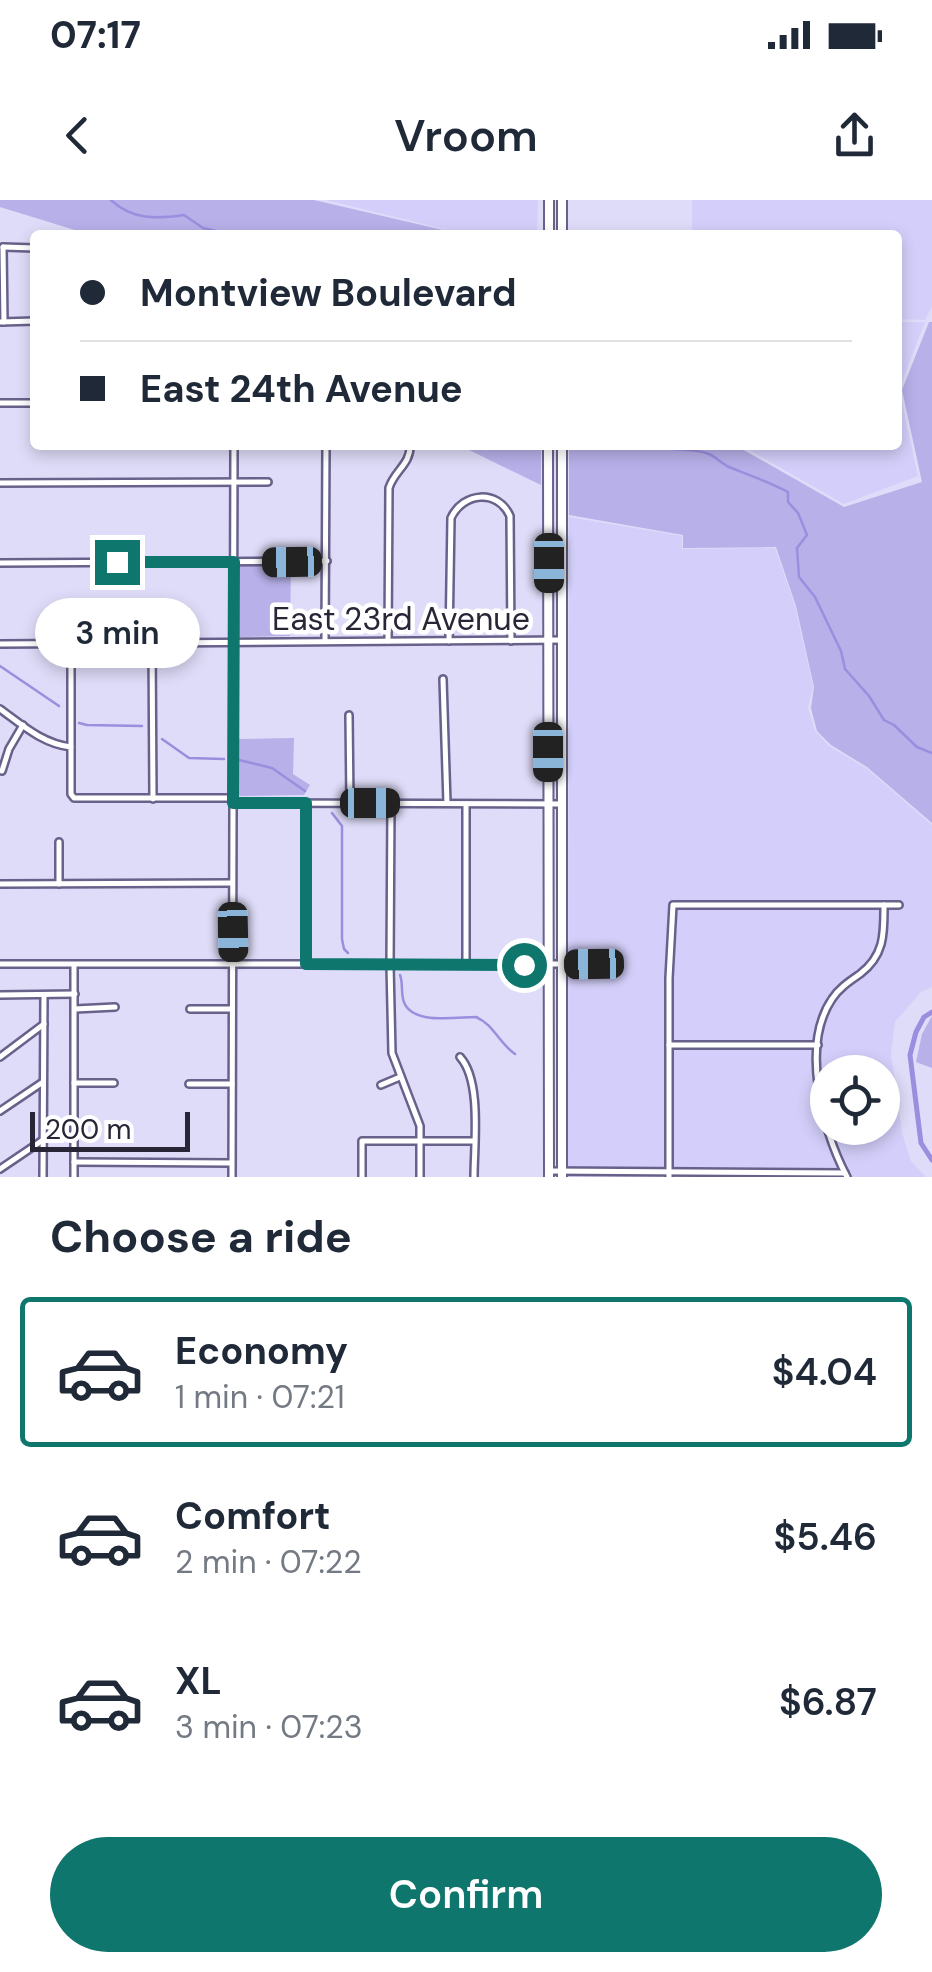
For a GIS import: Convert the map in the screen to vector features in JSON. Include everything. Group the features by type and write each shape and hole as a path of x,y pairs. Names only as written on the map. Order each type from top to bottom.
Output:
{"main road":[{"path":"548,200 549,230"},
{"path":"562,200 562,230"},
{"path":"548,450 549,1174"},
{"path":"562,450 562,1174"}],"street":[{"path":"30,248 1,247 2,322 30,322"},
{"path":"0,403 30,403"},
{"path":"232,1177 234,450"},
{"path":"325,642 326,450"},
{"path":"388,641 388,488 412,450"},
{"path":"0,484 268,482"},
{"path":"450,641 451,518 462,502 481,498 498,502 510,516 510,641"},
{"path":"0,563 326,561"},
{"name":"East 23rd Avenue","path":"0,644 562,640"},
{"path":"71,643 72,796 306,803 562,804"},
{"path":"152,643 153,798"},
{"path":"443,679 447,803"},
{"path":"0,709 52,744 71,747"},
{"path":"350,716 350,803"},
{"path":"2,772 9,748 23,725"},
{"path":"306,803 306,964"},
{"path":"391,803 392,1053 417,1115 420,1177"},
{"path":"466,804 466,965"},
{"path":"58,884 59,842"},
{"path":"0,884 232,884"},
{"path":"669,1174 673,905 899,905"},
{"path":"549,1174 846,1175 823,1118 818,1045 831,1000 870,966 880,952 884,905"},
{"path":"0,964 594,964"},
{"path":"74,964 74,1177"},
{"path":"0,995 74,994"},
{"path":"43,1177 44,995"},
{"path":"75,1009 115,1007"},
{"path":"190,1009 232,1009"},
{"path":"0,1057 44,1024"},
{"path":"668,1045 818,1045"},
{"path":"460,1057 468,1066 472,1081 474,1177"},
{"path":"381,1085 400,1076"},
{"path":"0,1112 44,1081"},
{"path":"74,1083 114,1083"},
{"path":"189,1084 232,1084"},
{"path":"0,1169 44,1140"},
{"path":"362,1177 362,1141 474,1141"},
{"path":"74,1162 232,1163"}],"shaded area":[{"path":"0,200 314,200 443,230 75,230 0,207"},
{"path":"326,200 538,200 537,230 444,229"},
{"path":"692,200 932,200 932,307 925,320 902,319 902,230 692,230"},
{"path":"902,322 925,322 902,381"},
{"path":"932,322 932,823 867,767 831,745 817,731 811,708 814,687 796,606 776,547 683,548 683,535 569,515 569,450 744,450 844,507 922,482 902,390"},
{"path":"902,403 918,476 844,504 750,450 902,450"},
{"path":"469,450 541,450 541,485"},
{"path":"569,517 682,536 682,549 775,548 795,606 813,687 808,708 815,731 829,746 866,768 932,825 932,987 921,992 895,1022 891,1055 810,1055 810,1145 900,1145 900,1119 911,1161 926,1177 568,1177"},
{"path":"240,565 291,565 290,636 239,637"},
{"path":"294,738 293,774 310,785 304,795 240,796 237,739"},
{"path":"932,1016 932,1068 916,1062 922,1034"}],"waterway":[{"path":"111,200 136,215 184,215 212,230"},
{"path":"686,450 709,454 729,467 788,492 788,502 798,513 807,535 797,548 799,577 815,597 841,651 845,669 884,720 917,747 932,753"},
{"path":"0,666 59,706"},
{"path":"79,723 142,726"},
{"path":"162,739 189,758 224,759"},
{"path":"239,760 272,768 305,791"},
{"path":"332,813 342,826 342,939 348,953"},
{"path":"400,975 403,999 414,1013 434,1018 476,1017 515,1054"},
{"path":"932,1012 924,1017 916,1032 910,1055 921,1143 932,1160"}],"route":[{"path":"117,562 234,562 233,803 306,803 306,964 524,965"}]}
